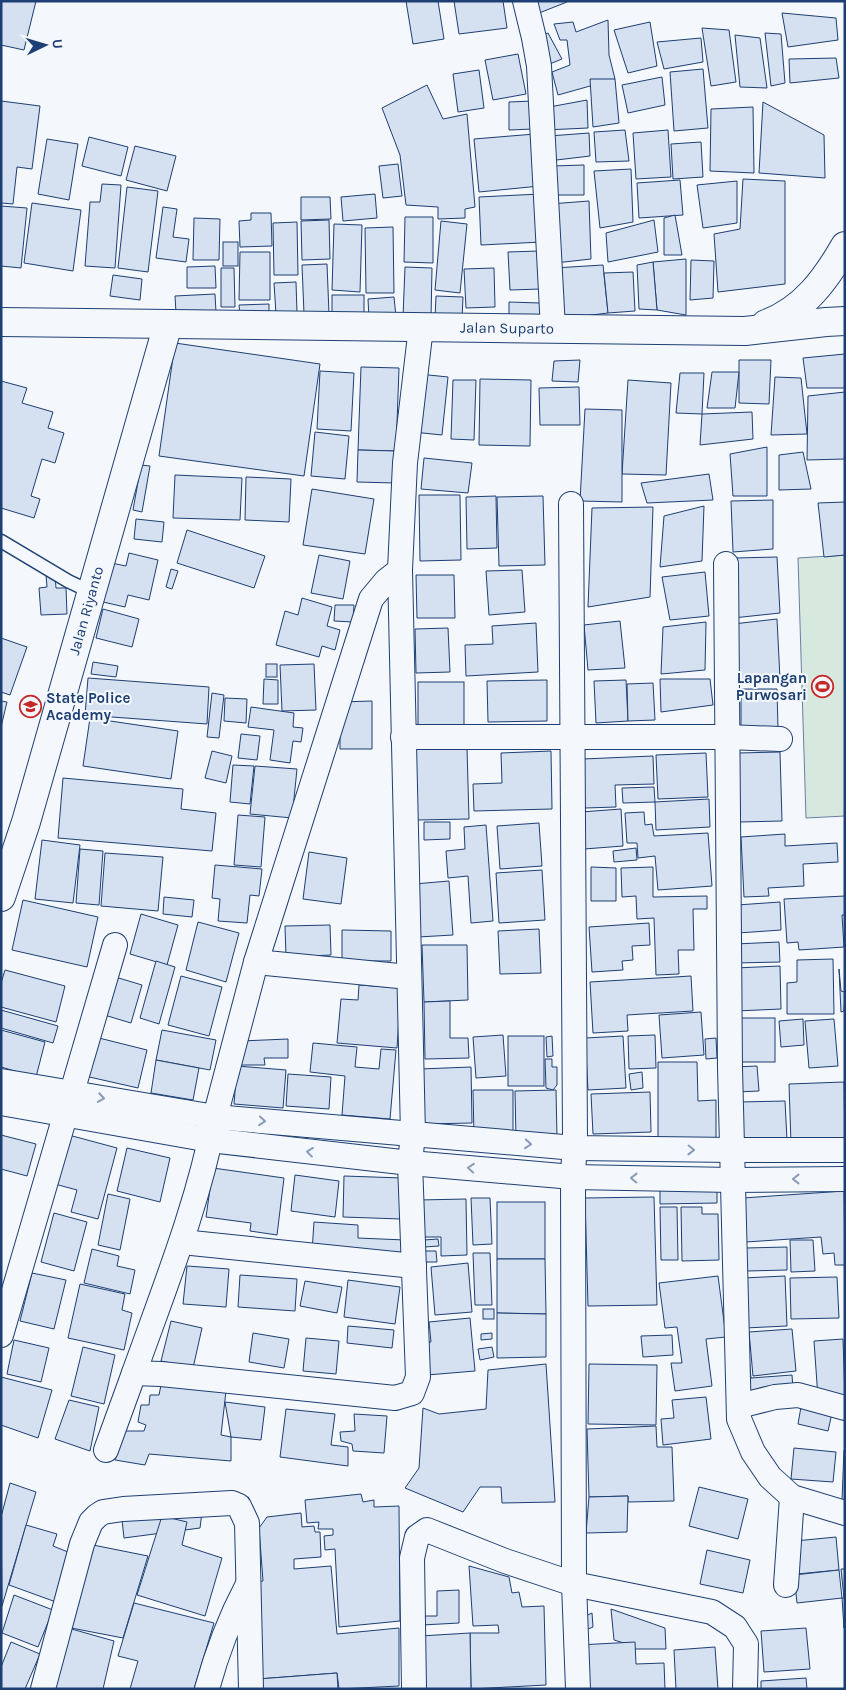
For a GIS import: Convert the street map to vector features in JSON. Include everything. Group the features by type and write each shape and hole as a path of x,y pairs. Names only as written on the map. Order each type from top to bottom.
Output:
{"street":[{"path":"525,1 539,66 553,329"},
{"path":"745,331 773,321 793,310 812,295 829,273 845,246"},
{"name":"Jalan Suparto","path":"1,322 745,331 845,321"},
{"name":"Jalan Riyanto","path":"1,897 26,822 168,324"},
{"path":"134,1373 161,1374 395,1398 412,1393 418,1378 410,1163 413,1134 400,570 405,463 421,327"},
{"path":"571,504 575,1148 574,1584 578,1689"},
{"path":"726,564 730,1058 740,1419 753,1452 770,1477 792,1497 845,1512"},
{"path":"106,1450 182,1242 256,962 371,599 386,581 400,570"},
{"path":"403,737 727,737 780,740"},
{"path":"1,1335 115,945"},
{"path":"256,962 408,977"},
{"path":"1,1081 69,1104 210,1140 410,1163 574,1177 732,1180 845,1179"},
{"path":"1,1103 69,1104 575,1148 845,1150"},
{"path":"182,1242 414,1266"},
{"path":"739,1406 775,1397 798,1395 845,1408"},
{"path":"786,1585 792,1497"},
{"path":"43,1689 82,1544 91,1522 97,1516 104,1512 123,1509 232,1503 239,1506 247,1523 251,1689"},
{"path":"414,1689 412,1558 417,1537 427,1530 496,1557 574,1584 712,1612 735,1627 746,1644 745,1689"},
{"path":"207,1689 218,1649 233,1613 249,1583"}],"lane":[{"path":"1,540 68,581 92,592"}],"shaded area":[{"name":"Lapangan Purwosari","path":"845,555 845,816 806,818 798,558"}],"building":[{"path":"1,1 36,1 24,50 1,45"},
{"path":"406,1 438,1 444,39 413,44"},
{"path":"454,1 503,1 507,28 459,34"},
{"path":"531,1 567,1 567,2 534,15"},
{"path":"782,13 836,18 838,40 788,47"},
{"path":"608,20 609,55 615,79 558,95 552,72 570,65 567,40 560,40 554,24 573,22 576,32"},
{"path":"650,22 657,66 628,73 614,30"},
{"path":"702,28 729,30 736,82 711,86"},
{"path":"548,33 562,59 547,65 541,36"},
{"path":"765,33 781,34 785,83 771,86"},
{"path":"735,35 760,38 767,88 740,87"},
{"path":"701,38 703,62 664,69 657,42"},
{"path":"518,54 526,94 493,100 485,60"},
{"path":"836,58 839,78 790,83 789,59"},
{"path":"703,69 708,128 674,131 670,72"},
{"path":"479,70 484,108 458,112 453,74"},
{"path":"662,77 665,105 628,113 622,85"},
{"path":"590,79 615,79 619,123 593,127"},
{"path":"427,85 443,119 467,114 475,207 465,209 465,218 438,219 438,207 406,205 400,155 382,108"},
{"path":"587,100 588,128 545,130 544,108"},
{"path":"1,101 40,106 32,169 17,167 13,204 1,203"},
{"path":"533,101 533,129 509,130 509,102"},
{"path":"763,102 824,135 825,178 759,173"},
{"path":"753,107 754,173 710,171 711,109"},
{"path":"625,130 629,161 596,162 594,132"},
{"path":"668,130 671,177 636,179 633,133"},
{"path":"589,133 590,156 548,161 549,136"},
{"path":"535,134 540,186 479,192 474,139"},
{"path":"89,137 128,147 121,176 82,166"},
{"path":"47,139 78,144 69,200 38,194"},
{"path":"701,142 703,177 673,179 671,144"},
{"path":"135,146 176,156 167,191 126,180"},
{"path":"398,164 402,196 383,198 379,166"},
{"path":"584,165 584,195 552,195 553,166"},
{"path":"631,169 633,222 600,228 594,171"},
{"path":"743,179 785,181 785,284 718,292 714,234 740,229"},
{"path":"680,180 683,215 639,218 637,183"},
{"path":"737,181 737,223 703,228 697,185"},
{"path":"102,184 121,185 115,268 85,266 90,202 100,202"},
{"path":"127,187 158,191 148,272 118,268"},
{"path":"375,194 377,218 343,221 341,197"},
{"path":"540,194 542,242 481,245 479,197"},
{"path":"301,197 330,197 331,219 301,220"},
{"path":"589,201 591,259 555,263 550,204"},
{"path":"32,203 81,210 73,271 24,263"},
{"path":"1,206 27,208 21,268 1,266"},
{"path":"163,207 177,209 173,237 189,239 186,262 156,258"},
{"path":"251,213 271,213 272,246 240,247 239,221 251,220"},
{"path":"675,215 682,255 664,255 664,218"},
{"path":"405,217 433,217 433,263 404,262"},
{"path":"194,218 220,219 219,260 193,260"},
{"path":"329,220 330,259 302,260 301,221"},
{"path":"654,220 658,252 608,262 606,233"},
{"path":"441,221 467,224 460,293 435,290"},
{"path":"297,222 298,275 274,275 273,223"},
{"path":"334,224 362,225 360,292 332,290"},
{"path":"393,227 394,293 366,293 365,228"},
{"path":"223,242 238,242 238,266 223,266"},
{"path":"539,251 541,289 510,290 508,252"},
{"path":"240,252 270,252 270,300 239,300"},
{"path":"686,259 686,315 657,310 653,262"},
{"path":"691,260 714,261 713,298 690,300"},
{"path":"653,262 657,310 639,309 637,265"},
{"path":"327,264 329,314 304,314 302,265"},
{"path":"603,265 608,313 558,319 554,268"},
{"path":"215,266 216,288 187,288 187,267"},
{"path":"405,267 432,268 431,318 403,317"},
{"path":"221,268 234,268 235,307 221,307"},
{"path":"494,268 495,307 466,308 464,269"},
{"path":"633,272 635,311 608,313 604,273"},
{"path":"113,275 142,279 140,300 110,296"},
{"path":"296,282 297,313 276,314 274,283"},
{"path":"215,294 216,312 176,313 175,296"},
{"path":"332,295 364,295 364,318 332,318"},
{"path":"436,296 463,297 462,319 435,318"},
{"path":"394,297 396,317 369,319 368,299"},
{"path":"509,302 540,303 541,320 509,319"},
{"path":"269,304 269,315 240,316 239,305"},
{"path":"175,343 320,364 304,476 159,456"},
{"path":"845,354 845,388 807,388 803,358"},
{"path":"580,360 578,382 552,381 554,361"},
{"path":"739,360 771,360 769,404 739,403"},
{"path":"361,367 399,368 396,451 358,450"},
{"path":"320,371 354,373 351,431 317,429"},
{"path":"712,372 739,372 735,408 707,408"},
{"path":"680,373 704,373 702,414 676,413"},
{"path":"419,374 448,377 442,435 413,432"},
{"path":"775,377 801,378 807,434 771,435"},
{"path":"480,379 531,380 530,446 479,445"},
{"path":"453,380 476,380 474,440 451,439"},
{"path":"628,380 671,383 666,475 622,474"},
{"path":"1,381 27,388 22,403 53,412 48,428 64,433 55,463 42,459 31,496 40,499 34,518 1,508"},
{"path":"579,387 580,425 540,425 539,388"},
{"path":"845,392 845,459 807,460 808,396"},
{"path":"585,409 622,410 622,502 580,501"},
{"path":"752,412 753,439 700,445 702,414"},
{"path":"315,432 349,436 345,479 311,476"},
{"path":"767,447 767,496 733,496 730,454"},
{"path":"358,450 396,451 395,483 357,482"},
{"path":"803,452 811,489 779,490 779,455"},
{"path":"424,458 472,463 468,493 421,489"},
{"path":"141,465 150,466 142,512 133,510"},
{"path":"709,474 713,500 647,503 641,483"},
{"path":"175,475 242,478 240,520 173,518"},
{"path":"246,477 291,479 289,522 245,520"},
{"path":"312,489 374,499 365,554 303,545"},
{"path":"419,495 460,495 461,560 420,561"},
{"path":"496,496 497,548 467,549 466,497"},
{"path":"543,496 545,565 499,566 497,497"},
{"path":"773,500 773,549 733,552 731,501"},
{"path":"845,502 845,555 824,557 818,503"},
{"path":"704,506 702,561 660,567 664,516"},
{"path":"653,507 650,597 588,607 592,508"},
{"path":"136,519 164,522 162,542 134,539"},
{"path":"187,530 265,556 254,588 177,563"},
{"path":"129,553 158,560 149,600 128,595 125,607 103,602 111,563 126,566"},
{"path":"319,555 350,561 343,599 311,593"},
{"path":"777,557 780,613 733,618 735,558"},
{"path":"171,569 178,571 172,589 166,587"},
{"path":"522,570 525,612 489,615 486,571"},
{"path":"705,572 709,616 670,620 662,577"},
{"path":"46,575 55,575 56,588 66,588 67,614 41,615 39,588 47,587"},
{"path":"416,575 454,575 455,618 417,618"},
{"path":"302,598 332,607 327,626 340,630 335,650 322,646 319,657 276,645 285,611 298,615"},
{"path":"335,605 354,605 353,622 334,621"},
{"path":"103,609 139,619 132,647 96,638"},
{"path":"777,619 780,679 735,683 733,624"},
{"path":"620,621 625,668 588,670 584,625"},
{"path":"706,622 705,670 661,674 663,627"},
{"path":"536,623 538,672 466,676 465,645 493,644 492,626"},
{"path":"448,628 450,672 416,673 415,629"},
{"path":"1,638 27,647 10,695 1,692"},
{"path":"93,662 118,666 116,677 91,674"},
{"path":"266,664 277,664 277,677 266,677"},
{"path":"314,664 316,710 282,711 280,665"},
{"path":"88,678 209,687 207,724 85,715"},
{"path":"264,679 278,680 278,704 263,704"},
{"path":"660,679 710,679 713,705 661,712"},
{"path":"547,680 547,721 488,722 487,681"},
{"path":"626,680 628,721 596,723 594,681"},
{"path":"418,682 464,682 464,733 418,733"},
{"path":"653,683 655,720 628,721 627,684"},
{"path":"741,689 777,689 778,729 741,729"},
{"path":"212,693 224,695 219,738 207,737"},
{"path":"225,698 247,699 246,723 224,721"},
{"path":"1,701 7,702 1,727"},
{"path":"372,701 372,749 340,749 340,702"},
{"path":"251,707 294,713 293,727 303,728 301,742 293,741 290,763 270,760 274,730 248,727"},
{"path":"90,718 178,731 171,779 83,766"},
{"path":"241,734 260,736 257,760 238,758"},
{"path":"467,748 469,819 417,820 415,749"},
{"path":"212,751 232,756 226,783 205,778"},
{"path":"551,751 552,809 474,811 473,784 502,783 501,753"},
{"path":"780,752 782,821 740,822 738,753"},
{"path":"706,753 708,797 658,799 656,755"},
{"path":"653,756 654,784 615,785 616,807 585,808 583,759"},
{"path":"233,765 254,766 250,804 230,802"},
{"path":"255,766 297,769 292,818 250,814"},
{"path":"63,778 183,789 181,809 216,813 212,851 58,838"},
{"path":"654,787 655,802 623,803 622,788"},
{"path":"709,799 710,827 656,830 655,802"},
{"path":"621,809 623,846 584,849 581,812"},
{"path":"644,812 645,825 652,824 654,836 708,833 712,886 658,890 655,856 638,858 637,843 627,843 625,813"},
{"path":"238,815 265,817 261,867 234,865"},
{"path":"424,822 450,822 450,839 424,840"},
{"path":"539,823 542,866 500,869 497,826"},
{"path":"486,825 493,921 471,923 468,876 448,878 446,851 465,849 464,827"},
{"path":"785,834 785,846 837,843 838,862 803,864 804,886 768,888 769,896 744,897 741,837"},
{"path":"42,840 80,845 73,903 35,899"},
{"path":"636,848 637,860 614,862 613,851"},
{"path":"80,849 103,851 99,905 76,903"},
{"path":"309,852 347,858 341,904 303,899"},
{"path":"105,853 163,857 158,911 101,906"},
{"path":"215,865 262,869 259,896 250,895 247,923 218,921 220,899 212,898"},
{"path":"591,867 616,868 616,901 591,901"},
{"path":"653,867 653,897 707,896 707,909 693,909 694,950 678,950 679,974 656,975 654,918 637,919 636,896 622,897 621,868"},
{"path":"542,870 545,920 499,923 496,873"},
{"path":"449,881 453,935 418,937 414,884"},
{"path":"845,896 845,915 842,915 844,947 799,950 798,942 787,943 784,899"},
{"path":"164,897 194,900 192,917 163,914"},
{"path":"23,900 98,917 87,967 12,950"},
{"path":"780,902 781,930 738,933 737,905"},
{"path":"141,914 178,925 167,965 130,954"},
{"path":"198,922 239,933 226,982 186,970"},
{"path":"649,923 650,945 632,946 633,960 622,961 623,970 592,972 589,927"},
{"path":"330,925 331,955 286,957 285,926"},
{"path":"539,929 541,973 500,974 498,931"},
{"path":"342,930 391,931 391,961 342,961"},
{"path":"779,942 780,962 735,963 735,944"},
{"path":"422,945 467,945 468,1000 424,1002"},
{"path":"833,959 834,1014 787,1014 787,983 797,982 797,960"},
{"path":"156,961 175,967 159,1024 140,1018"},
{"path":"780,966 781,1009 736,1011 735,968"},
{"path":"839,969 841,991 845,992 844,1011 841,1012"},
{"path":"5,970 65,986 56,1022 1,1007 1,983"},
{"path":"112,976 142,985 131,1023 101,1014"},
{"path":"181,976 222,987 209,1036 168,1025"},
{"path":"691,976 693,1011 627,1015 628,1031 593,1033 590,982"},
{"path":"359,985 401,988 397,1048 337,1043 341,999 358,1000"},
{"path":"450,1001 450,1038 468,1038 469,1058 425,1059 424,1002"},
{"path":"1,1010 58,1026 53,1043 1,1028"},
{"path":"701,1012 704,1055 662,1058 659,1015"},
{"path":"738,1018 775,1018 775,1062 738,1062"},
{"path":"803,1019 804,1045 781,1047 779,1021"},
{"path":"834,1019 838,1066 809,1068 805,1021"},
{"path":"1,1030 45,1042 36,1077 1,1067"},
{"path":"162,1030 216,1040 210,1070 156,1060"},
{"path":"503,1035 506,1076 476,1078 473,1037"},
{"path":"655,1035 656,1068 629,1069 628,1036"},
{"path":"508,1036 544,1036 544,1086 508,1086"},
{"path":"552,1036 553,1056 547,1057 546,1037"},
{"path":"623,1036 626,1088 588,1090 585,1038"},
{"path":"95,1037 147,1050 138,1088 85,1076"},
{"path":"716,1038 717,1058 706,1059 705,1039"},
{"path":"288,1039 288,1058 264,1058 265,1065 241,1065 241,1041"},
{"path":"313,1043 357,1047 355,1067 379,1069 381,1049 396,1050 390,1119 342,1115 345,1076 310,1072"},
{"path":"545,1059 552,1059 552,1067 557,1067 557,1085 553,1090 546,1088"},
{"path":"156,1060 199,1068 193,1100 151,1093"},
{"path":"658,1062 697,1062 698,1101 716,1100 716,1138 658,1139"},
{"path":"237,1066 286,1070 283,1108 234,1104"},
{"path":"757,1066 759,1091 736,1092 735,1067"},
{"path":"471,1067 472,1123 422,1124 420,1069"},
{"path":"642,1072 643,1088 631,1090 629,1074"},
{"path":"288,1074 331,1077 329,1109 286,1106"},
{"path":"844,1082 845,1140 791,1143 789,1084"},
{"path":"473,1090 513,1090 513,1136 474,1137"},
{"path":"556,1090 557,1137 516,1139 515,1091"},
{"path":"650,1092 651,1132 593,1134 591,1094"},
{"path":"785,1101 787,1140 740,1143 739,1102"},
{"path":"65,1134 117,1148 98,1219 71,1212 77,1190 51,1183"},
{"path":"1,1135 36,1144 27,1176 1,1169"},
{"path":"127,1148 170,1158 160,1202 117,1191"},
{"path":"213,1168 284,1178 277,1235 250,1231 251,1223 206,1217"},
{"path":"295,1175 339,1181 335,1217 291,1211"},
{"path":"344,1176 402,1178 401,1219 343,1217"},
{"path":"717,1188 717,1203 660,1204 660,1189"},
{"path":"844,1191 845,1265 835,1265 834,1253 823,1254 821,1237 746,1242 743,1198"},
{"path":"108,1194 130,1199 120,1250 98,1245"},
{"path":"654,1197 657,1305 588,1306 585,1198"},
{"path":"471,1198 490,1198 492,1244 473,1245"},
{"path":"466,1199 467,1255 441,1256 441,1237 419,1237 419,1200"},
{"path":"497,1202 545,1202 545,1259 497,1259"},
{"path":"660,1207 677,1207 678,1260 661,1260"},
{"path":"681,1207 702,1207 702,1214 718,1214 719,1260 682,1261"},
{"path":"54,1213 87,1222 74,1271 41,1262"},
{"path":"314,1222 358,1225 358,1238 405,1240 404,1256 312,1251"},
{"path":"438,1239 439,1246 424,1247 424,1240"},
{"path":"790,1240 813,1240 815,1271 791,1272"},
{"path":"787,1247 787,1270 747,1271 746,1248"},
{"path":"92,1249 119,1256 117,1266 135,1270 130,1294 84,1283"},
{"path":"420,1251 436,1251 437,1262 420,1262"},
{"path":"473,1253 490,1253 492,1305 475,1305"},
{"path":"497,1259 545,1259 546,1314 497,1313"},
{"path":"468,1263 472,1312 435,1315 431,1267"},
{"path":"187,1266 229,1269 226,1307 183,1304"},
{"path":"32,1273 66,1280 54,1329 20,1321"},
{"path":"240,1275 297,1279 295,1311 238,1307"},
{"path":"718,1276 726,1337 706,1339 712,1386 675,1391 671,1363 682,1363 677,1327 665,1328 659,1283"},
{"path":"785,1276 787,1326 745,1328 743,1278"},
{"path":"837,1277 839,1318 791,1319 790,1278"},
{"path":"348,1280 400,1287 395,1324 344,1317"},
{"path":"305,1281 342,1287 337,1313 300,1306"},
{"path":"80,1284 125,1294 122,1310 132,1313 124,1350 68,1338"},
{"path":"483,1309 494,1309 494,1319 483,1319"},
{"path":"497,1313 546,1314 546,1357 497,1358"},
{"path":"470,1318 475,1371 427,1375 424,1342 431,1342 429,1322"},
{"path":"171,1321 202,1328 193,1368 161,1361"},
{"path":"348,1326 394,1330 392,1348 347,1343"},
{"path":"792,1329 796,1371 753,1376 749,1332"},
{"path":"253,1333 289,1339 284,1368 249,1362"},
{"path":"492,1333 492,1339 481,1340 481,1334"},
{"path":"672,1335 673,1355 643,1357 641,1336"},
{"path":"306,1338 339,1341 336,1374 303,1371"},
{"path":"843,1339 845,1396 818,1398 814,1341"},
{"path":"14,1340 49,1348 41,1382 7,1374"},
{"path":"83,1347 115,1355 104,1404 71,1396"},
{"path":"492,1347 494,1357 480,1360 478,1349"},
{"path":"749,1358 751,1378 792,1375 793,1389 742,1393"},
{"path":"546,1364 555,1502 502,1503 501,1487 480,1487 463,1512 405,1488 419,1468 423,1408 439,1414 486,1409 488,1370"},
{"path":"589,1364 657,1365 656,1425 588,1424"},
{"path":"1,1377 52,1390 38,1438 1,1425"},
{"path":"161,1385 226,1391 221,1435 231,1437 231,1461 149,1454 145,1465 115,1460 118,1431 144,1431 146,1425 138,1422 141,1405 149,1405 150,1395 159,1395"},
{"path":"706,1397 711,1439 663,1445 661,1419 674,1418 672,1400"},
{"path":"69,1400 99,1407 90,1451 55,1439"},
{"path":"225,1402 265,1407 261,1440 231,1437"},
{"path":"801,1407 832,1413 828,1431 798,1424"},
{"path":"286,1409 335,1414 331,1445 348,1447 348,1466 280,1457"},
{"path":"354,1414 387,1416 384,1453 353,1451 352,1444 341,1441 340,1432 355,1431"},
{"path":"656,1426 657,1447 672,1447 674,1501 628,1502 628,1496 589,1497 587,1429"},
{"path":"794,1448 836,1452 833,1482 791,1479"},
{"path":"844,1450 845,1500 842,1500"},
{"path":"10,1483 36,1492 2,1606 1,1517"},
{"path":"699,1487 748,1499 738,1539 689,1526"},
{"path":"361,1494 363,1502 374,1500 374,1507 399,1506 400,1621 339,1627 335,1549 325,1550 324,1536 333,1535 333,1529 318,1529 319,1522 307,1523 305,1500"},
{"path":"628,1496 627,1532 586,1533 589,1497"},
{"path":"202,1512 200,1528 124,1538 122,1520"},
{"path":"301,1513 302,1527 314,1526 315,1532 320,1532 321,1557 294,1559 294,1569 331,1566 337,1634 399,1628 399,1686 339,1689 337,1673 258,1679 255,1582 263,1581 259,1528 267,1517"},
{"path":"162,1516 187,1522 182,1545 222,1558 205,1616 137,1595"},
{"path":"26,1525 57,1534 53,1546 73,1554 56,1602 9,1585"},
{"path":"836,1537 839,1570 797,1574 795,1541"},
{"path":"83,1543 148,1556 123,1638 61,1626"},
{"path":"707,1550 750,1560 743,1593 700,1584"},
{"path":"469,1566 509,1577 512,1593 519,1592 522,1607 544,1606 546,1685 471,1689 470,1633 499,1633 498,1625 473,1626"},
{"path":"841,1569 845,1569 845,1598 844,1598"},
{"path":"839,1570 842,1598 797,1603 794,1575"},
{"path":"459,1590 459,1623 422,1625 421,1616 437,1616 437,1591"},
{"path":"14,1595 53,1610 38,1647 2,1633"},
{"path":"842,1598 845,1598 844,1628"},
{"path":"134,1603 214,1623 194,1689 130,1689 138,1661 118,1656"},
{"path":"611,1609 665,1628 666,1649 625,1649 624,1643 614,1640"},
{"path":"592,1613 593,1627 581,1632 579,1619"},
{"path":"61,1626 114,1641 103,1689 44,1689"},
{"path":"806,1628 810,1669 764,1672 761,1631"},
{"path":"470,1633 471,1689 420,1689 420,1636"},
{"path":"11,1642 40,1654 25,1689 1,1689 1,1667"},
{"path":"635,1642 636,1664 664,1663 665,1689 580,1689 578,1645"},
{"path":"715,1647 718,1689 676,1689 674,1650"},
{"path":"337,1673 338,1689 259,1689 258,1679"},
{"path":"806,1678 807,1689 761,1689 761,1681"}],"place":[{"name":"Lapangan Purwosari","path":"823,687"},
{"name":"State Police Academy","path":"30,707"}]}
